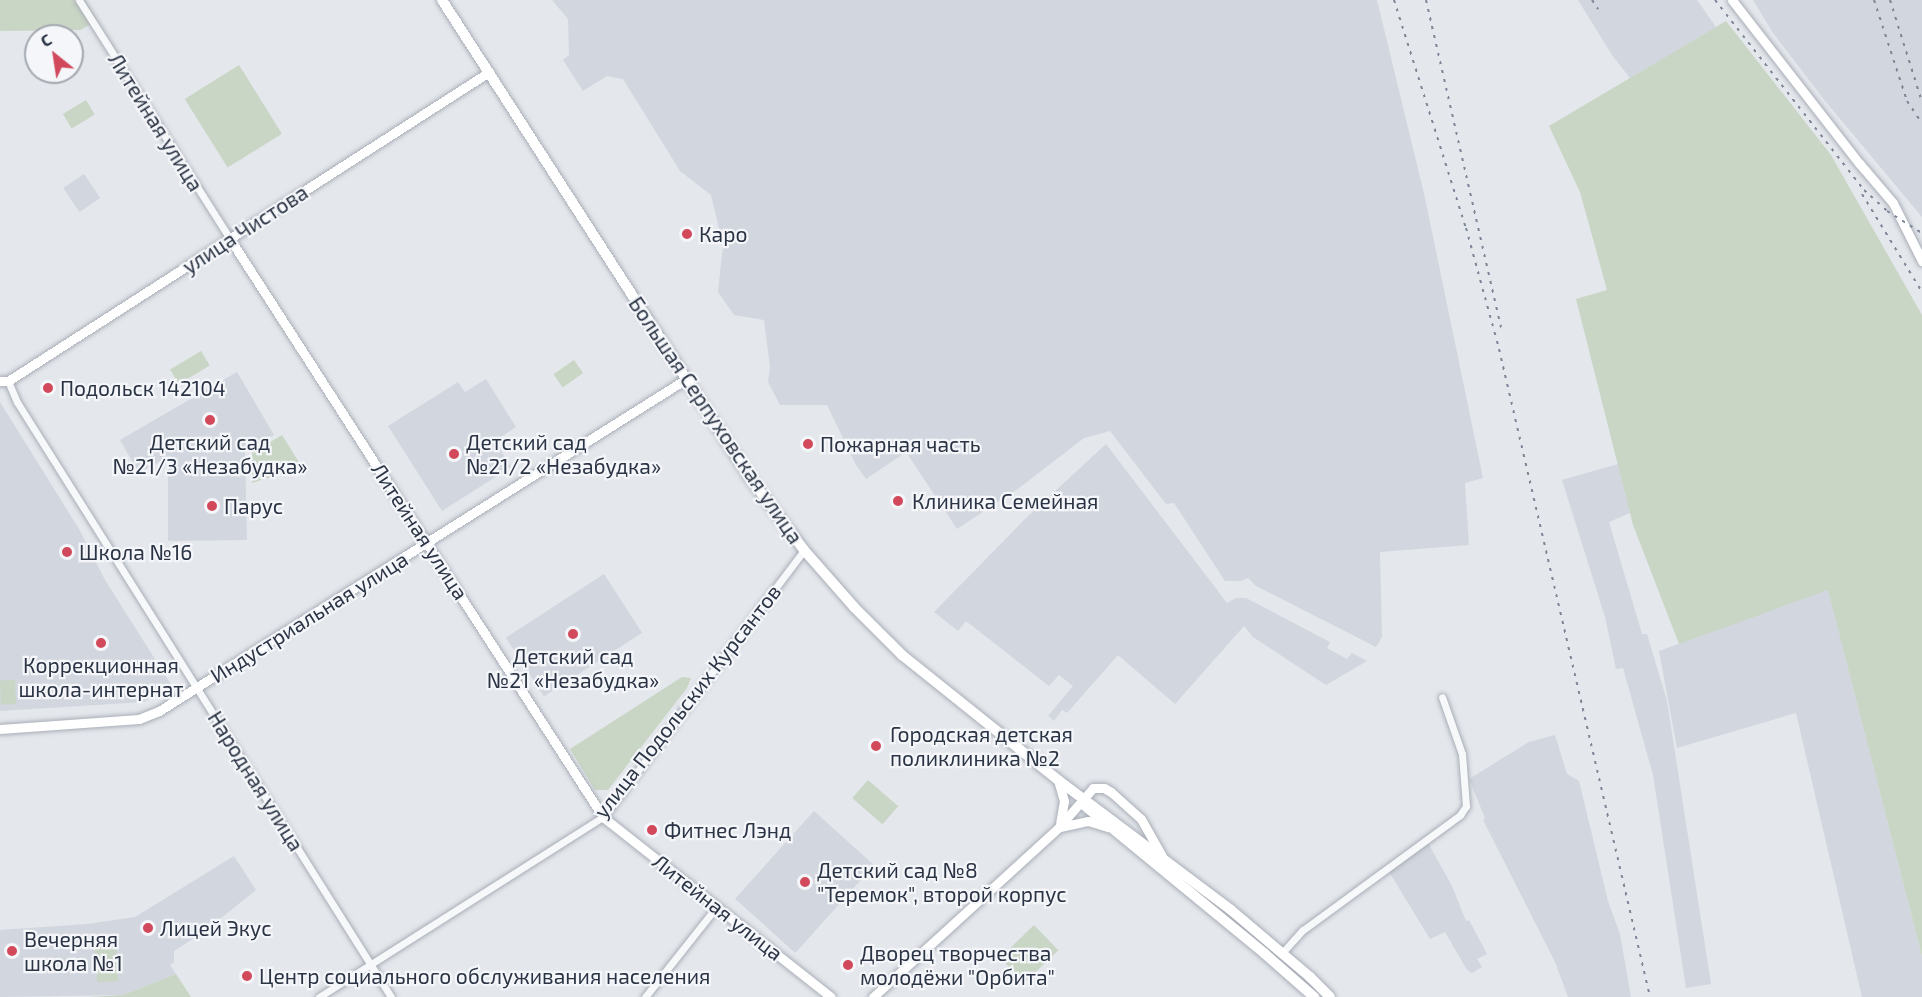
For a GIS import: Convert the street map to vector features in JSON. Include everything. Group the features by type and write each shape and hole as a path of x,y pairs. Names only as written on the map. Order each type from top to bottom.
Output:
{"main road":[{"name":"Большая Серпуховская улица","path":"442,0 750,478 804,550 885,639 1082,800 1162,856 1282,953 1330,997"},
{"name":"Большая Серпуховская улица","path":"1082,800 1108,827 1264,953 1314,997"}],"street":[{"name":"Литейная улица","path":"79,0 230,239 428,542 603,817 831,997"},
{"path":"1732,0 1859,164 1893,203 1922,261"},
{"name":"улица Чистова","path":"4,381 489,72"},
{"name":"Индустриальная улица","path":"0,729 139,719 159,711 686,379"},
{"name":"Народная улица","path":"4,381 391,997"},
{"name":"улица Подольских Курсантов","path":"319,997 603,817 804,550"},
{"path":"1282,953 1303,930 1460,815 1466,806 1462,754 1442,697"},
{"path":"1058,780 1064,801 1058,828"},
{"path":"873,997 1058,828 1093,788 1104,788 1111,792 1141,819 1162,856"},
{"path":"1058,828 1088,821 1108,827"},
{"path":"645,997 717,906"}],"shaded area":[{"path":"552,0 1377,0 1425,198 1483,478 1465,483 1469,545 1380,552 1382,637 1376,647 1256,586 1248,578 1241,581 1225,581 1174,503 1166,504 1110,431 1084,438 1019,488 957,529 906,452 866,479 856,465 827,405 780,405 768,382 770,367 764,320 734,315 718,292 723,245 711,195 680,171 623,79 607,76 583,91 563,60 569,55 568,19"},
{"path":"1578,0 1697,0 1716,27 1630,78 1612,55"},
{"path":"1753,0 1922,0 1922,217 1826,102 1773,33"},
{"path":"84,174 100,198 79,212 63,188"},
{"path":"237,372 274,435 245,452 247,540 168,541 168,457 139,473 120,440"},
{"name":"Детский сад №21/2 «Незабудка»","path":"486,379 516,427 495,441 511,467 442,511 388,426 458,382 465,392"},
{"path":"0,402 79,529 105,580 172,686 144,702 0,711"},
{"path":"1106,444 1227,603 1236,598 1246,598 1330,642 1327,648 1347,659 1352,653 1367,661 1326,685 1253,637 1244,626 1175,704 1118,655 1067,713 1062,710 1054,721 1048,716 1073,686 1059,675 1049,686 966,621 958,631 934,612 1025,519"},
{"path":"1618,464 1630,513 1609,522 1642,634 1647,634 1667,701 1711,984 1686,988 1653,775 1623,668 1616,669 1605,617 1562,480"},
{"name":"Детский сад №21 «Незабудка»","path":"604,574 642,633 544,696 506,638"},
{"path":"1828,589 1922,956 1922,997 1862,997 1796,713 1677,748 1659,651"},
{"path":"1555,735 1567,774 1579,781 1608,901 1620,934 1631,997 1568,997 1555,962 1483,820 1485,818 1469,779 1529,742"},
{"name":"Детский сад №8 \"Теремок\", второй корпус","path":"814,811 874,865 795,953 735,899"},
{"path":"1428,843 1452,886 1466,921 1469,920 1487,954 1477,959 1482,967 1472,973 1467,970 1445,932 1430,939 1388,870"},
{"name":"Лицей Экус","path":"234,856 256,890 205,931 174,951 174,962 170,965 176,974 123,995 0,997 0,930 87,924 135,917"}],"green space":[{"path":"0,0 85,0 97,20 84,28 84,24 24,24 24,31 0,31"},
{"path":"1726,21 1831,155 1922,315 1922,956 1828,590 1679,644 1633,525 1576,299 1607,290 1580,192 1549,126"},
{"path":"239,65 282,134 228,168 185,99"},
{"path":"86,100 95,115 72,128 63,114"},
{"path":"201,351 210,366 179,384 170,370"},
{"path":"574,360 583,373 563,387 554,374"},
{"path":"282,435 302,467 252,483 252,453"},
{"path":"682,677 691,678 687,688 608,790 595,790 570,749"},
{"path":"15,680 16,704 1,705 0,681"},
{"path":"868,780 898,806 882,824 852,798"},
{"path":"1034,925 1058,950 1025,983 1000,958"},
{"path":"115,934 118,981 97,982 94,935"},
{"path":"176,974 191,997 89,997 123,995"}],"railway":[{"path":"1394,0 1466,228 1499,349 1650,997"},
{"path":"1426,0 1501,328"},
{"path":"1592,0 1598,9"},
{"path":"1715,0 1864,190 1887,211 1922,233"},
{"path":"1874,0 1907,101 1922,123"},
{"path":"1890,0 1922,102"},
{"path":"1862,194 1922,292"}],"place":[{"name":"Каро","path":"687,234"},
{"name":"Подольск 142104","path":"48,388"},
{"name":"Детский сад №21/3 «Незабудка»","path":"210,420"},
{"name":"Пожарная часть","path":"808,444"},
{"name":"Детский сад №21/2 «Незабудка»","path":"454,454"},
{"name":"Клиника Семейная","path":"898,501"},
{"name":"Парус","path":"212,506"},
{"name":"Школа №16","path":"67,552"},
{"name":"Детский сад №21 «Незабудка»","path":"573,634"},
{"name":"Коррекционная школа-интернат","path":"101,643"},
{"name":"Городская детская поликлиника №2","path":"876,746"},
{"name":"Фитнес Лэнд","path":"652,830"},
{"name":"Детский сад №8 \"Теремок\", второй корпус","path":"805,882"},
{"name":"Лицей Экус","path":"148,928"},
{"name":"Вечерняя школа №1","path":"12,951"},
{"name":"Дворец творчества молодёжи \"Орбита\"","path":"848,965"},
{"name":"Центр социального обслуживания населения","path":"247,976"}]}
